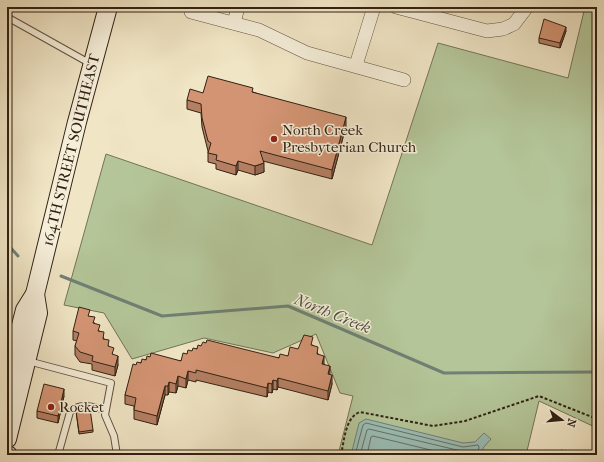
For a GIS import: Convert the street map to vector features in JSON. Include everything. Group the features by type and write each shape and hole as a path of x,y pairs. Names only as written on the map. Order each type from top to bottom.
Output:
{"main road":[{"name":"164TH STREET SOUTHEAST","path":"7,380 25,310 35,294 92,64 108,7"},
{"name":"164TH STREET SOUTHEAST","path":"7,439 38,313 35,294"}],"street":[{"path":"234,22 238,7"},
{"path":"356,65 374,7"},
{"path":"396,7 487,31 503,29 514,24 527,7"},
{"path":"192,12 234,22 259,30 307,53 356,65 404,80"}],"lane":[{"path":"7,17 92,64"},
{"path":"26,361 111,383 105,415 114,436 117,455"},
{"path":"58,455 70,412 75,407 88,405 105,410"}],"path":[{"path":"341,455 349,423 353,416 360,412 433,426 465,421 539,396 597,419"}],"green space":[{"path":"585,7 597,7 597,428 539,401 526,455 338,455 353,396 340,393 316,334 273,353 204,338 132,359 104,313 64,305 106,154 372,245 438,43 568,78"}],"water":[{"path":"366,419 463,443 475,442 484,433 491,439 483,448 482,455 351,455 359,423"}],"building":[{"path":"544,19 566,27 560,43 539,38"},
{"name":"North Creek Presbyterian Church","path":"208,76 253,88 252,92 346,117 332,170 260,151 264,163 255,166 238,161 236,166 216,160 217,155 208,153 211,143 208,141 202,118 201,104 187,100 190,89 203,93"},
{"path":"79,307 90,310 88,316 95,317 93,323 100,325 98,331 104,332 103,339 109,340 108,346 114,348 112,354 118,356 115,367 92,361 93,356 80,352 75,346 79,333 73,331"},
{"path":"304,335 313,337 311,345 318,347 317,354 324,356 322,364 330,366 328,374 332,375 328,391 278,378 277,381 273,380 272,384 268,383 267,388 196,370 196,373 188,371 186,379 178,376 176,384 169,382 168,386 165,386 157,416 134,410 136,398 125,395 133,364 136,365 137,362 141,363 142,359 146,360 147,356 150,357 151,353 181,361 183,353 187,354 188,350 192,351 193,348 197,349 198,345 201,346 203,342 206,343 207,340 279,358 280,354 288,356 290,347 298,349"},
{"name":"Rocket","path":"44,384 64,389 58,416 37,411"},
{"path":"83,408 90,409 93,430 79,432 76,411"},
{"path":"561,450 580,455 560,455"}],"waterway":[{"name":"North Creek","path":"7,239 10,247 18,256"},
{"name":"North Creek","path":"61,276 162,316 288,306 444,373 597,372"}],"place":[{"name":"North Creek Presbyterian Church","path":"274,139"},
{"name":"Rocket","path":"51,407"}]}
